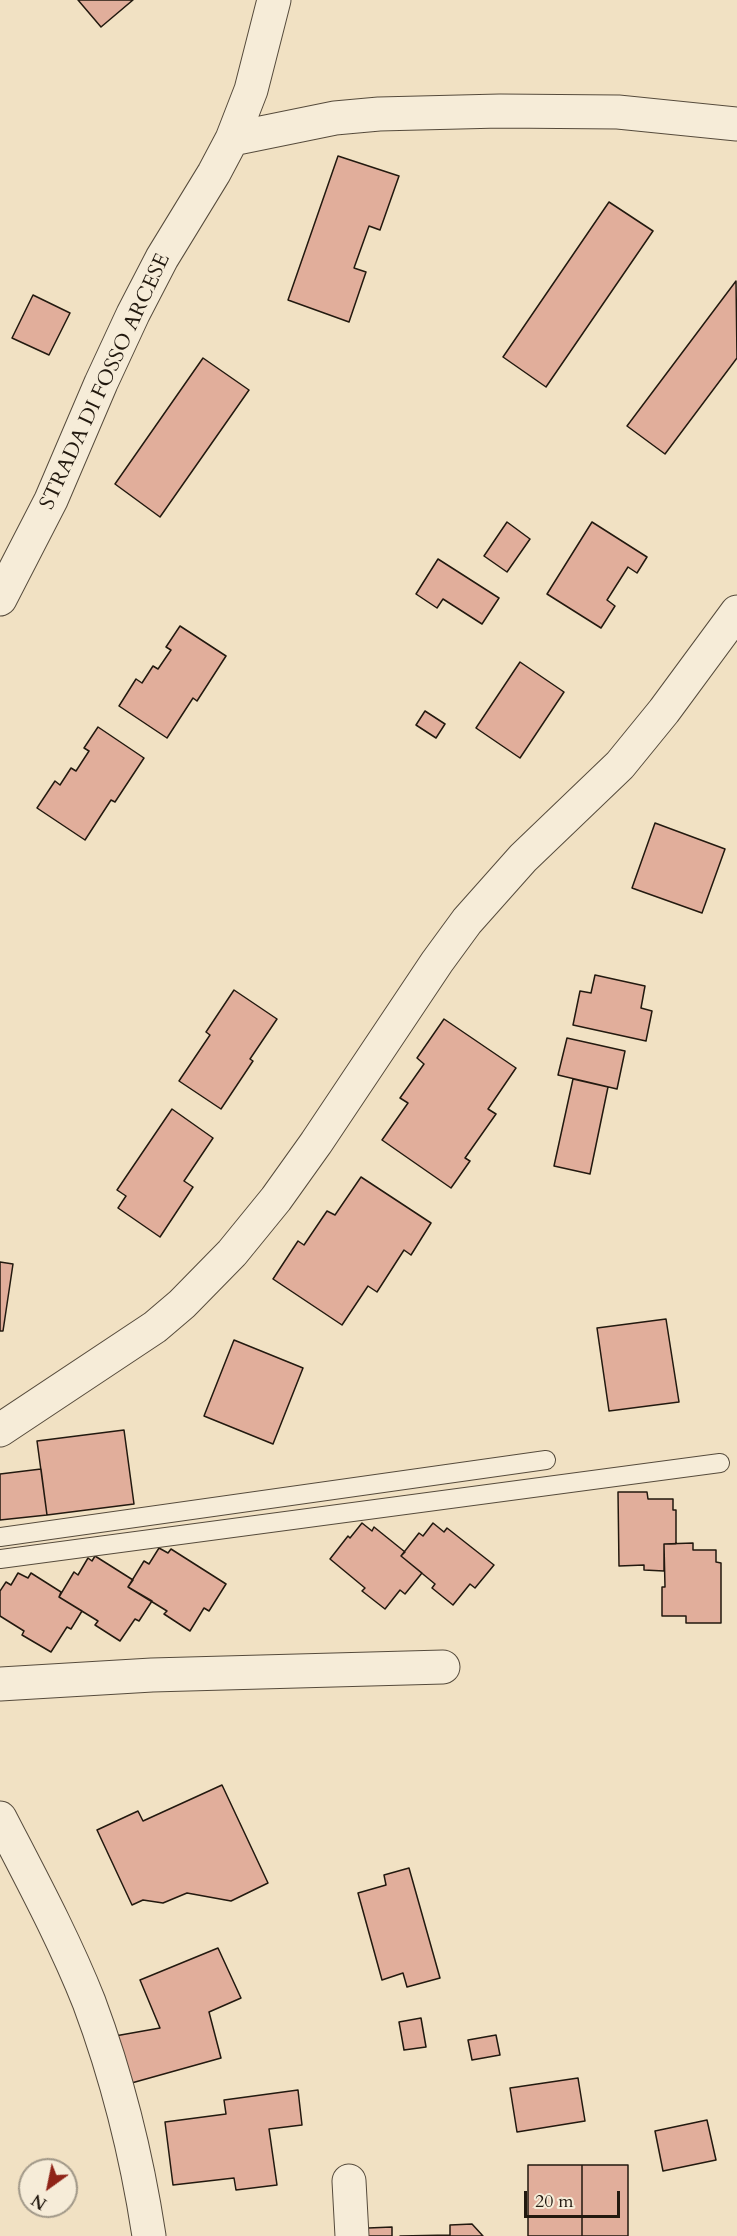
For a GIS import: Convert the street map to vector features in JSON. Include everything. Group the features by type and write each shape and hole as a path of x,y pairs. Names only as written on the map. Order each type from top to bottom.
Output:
{"street":[{"name":"STRADA DI FOSSO ARCESE","path":"0,599 51,501 133,314 162,258 232,139 251,90 273,0"},
{"path":"232,139 335,118 379,114 510,110 618,111 737,124"},
{"path":"0,1430 155,1326 182,1304 232,1253 276,1199 316,1143 467,921 523,858 620,765 664,711 737,612"},
{"path":"0,1684 152,1675 443,1667"},
{"path":"0,1818 63,1944 89,2002 118,2096 141,2191 149,2236"},
{"path":"349,2181 352,2236"}],"lane":[{"path":"0,1537 546,1460"},
{"path":"0,1559 720,1463"}],"building":[{"path":"78,0 133,0 101,27"},
{"path":"338,156 399,176 380,230 369,226 354,268 366,272 349,322 288,300"},
{"path":"609,202 653,231 546,387 503,357"},
{"path":"736,281 737,358 665,454 627,426"},
{"path":"33,295 70,313 49,355 12,338"},
{"path":"203,358 249,390 160,517 115,484"},
{"path":"507,522 530,539 507,572 484,556"},
{"path":"592,522 647,557 637,573 628,567 607,600 615,606 601,628 547,594"},
{"path":"438,559 499,598 482,624 443,599 437,608 416,594"},
{"path":"180,626 226,656 197,701 193,698 167,738 119,706 136,679 142,683 153,666 158,669 171,650 166,647"},
{"path":"520,662 564,692 520,758 476,728"},
{"path":"425,711 445,724 436,738 416,725"},
{"path":"98,727 144,758 115,802 111,800 85,840 37,808 55,781 60,785 71,768 76,771 89,751 84,748"},
{"path":"655,823 725,849 702,913 632,888"},
{"path":"595,975 645,986 641,1008 652,1011 646,1041 573,1025 580,991 591,993"},
{"path":"234,990 277,1019 250,1059 253,1061 221,1109 179,1081 210,1035 206,1032"},
{"path":"444,1019 516,1068 488,1109 496,1114 465,1158 470,1161 451,1188 382,1140 408,1103 400,1098 424,1064 417,1058"},
{"path":"567,1038 625,1051 617,1089 558,1075"},
{"path":"573,1079 608,1087 590,1174 554,1166"},
{"path":"172,1109 213,1138 184,1181 193,1187 160,1237 118,1208 126,1196 117,1190"},
{"path":"361,1177 431,1223 411,1255 404,1250 377,1292 368,1286 342,1325 273,1279 298,1241 304,1245 327,1211 335,1215"},
{"path":"0,1262 13,1264 3,1331 0,1331"},
{"path":"666,1319 679,1402 609,1411 597,1328"},
{"path":"234,1340 303,1368 273,1444 204,1416"},
{"path":"124,1430 134,1504 47,1515 37,1441"},
{"path":"41,1469 47,1515 0,1520 0,1474"},
{"path":"618,1492 647,1492 648,1499 673,1499 673,1510 676,1510 676,1544 664,1544 664,1571 644,1570 644,1565 619,1566"},
{"path":"362,1523 372,1531 374,1527 405,1552 401,1556 422,1573 405,1594 400,1590 385,1609 362,1591 365,1588 330,1559 348,1536 350,1538"},
{"path":"433,1523 444,1532 447,1528 494,1565 475,1588 470,1584 453,1605 432,1588 435,1584 401,1556 419,1533 423,1536"},
{"path":"693,1543 693,1550 716,1550 716,1562 721,1563 721,1623 686,1623 686,1616 662,1616 662,1587 665,1587 664,1544"},
{"path":"159,1548 168,1553 171,1549 226,1584 209,1611 204,1608 190,1631 164,1614 167,1611 128,1587 144,1561 149,1564"},
{"path":"95,1556 133,1580 128,1587 152,1601 139,1621 135,1619 120,1641 95,1625 98,1621 59,1597 74,1572 78,1575 88,1558 92,1561"},
{"path":"18,1573 28,1578 31,1573 61,1592 59,1597 82,1611 71,1629 67,1627 51,1652 22,1635 24,1631 0,1616 0,1591 6,1582 11,1585"},
{"path":"222,1785 268,1883 231,1901 187,1893 163,1903 143,1900 132,1905 97,1830 138,1811 143,1821"},
{"path":"409,1868 440,1978 407,1987 403,1973 382,1980 358,1893 386,1885 384,1875"},
{"path":"218,1948 241,1998 209,2012 221,2058 128,2084 115,2036 160,2028 140,1980"},
{"path":"421,2018 426,2047 404,2050 399,2022"},
{"path":"496,2035 500,2055 472,2060 468,2040"},
{"path":"578,2078 585,2121 517,2132 510,2088"},
{"path":"298,2090 302,2125 269,2129 277,2185 236,2190 234,2178 173,2185 165,2122 226,2114 224,2100"},
{"path":"707,2120 716,2160 663,2171 655,2131"},
{"path":"528,2165 582,2165 582,2236 528,2236"},
{"path":"582,2165 628,2165 628,2236 582,2236"},
{"path":"472,2224 483,2236 400,2236 450,2235 450,2225"},
{"path":"392,2227 392,2236 361,2236 368,2228"}]}
